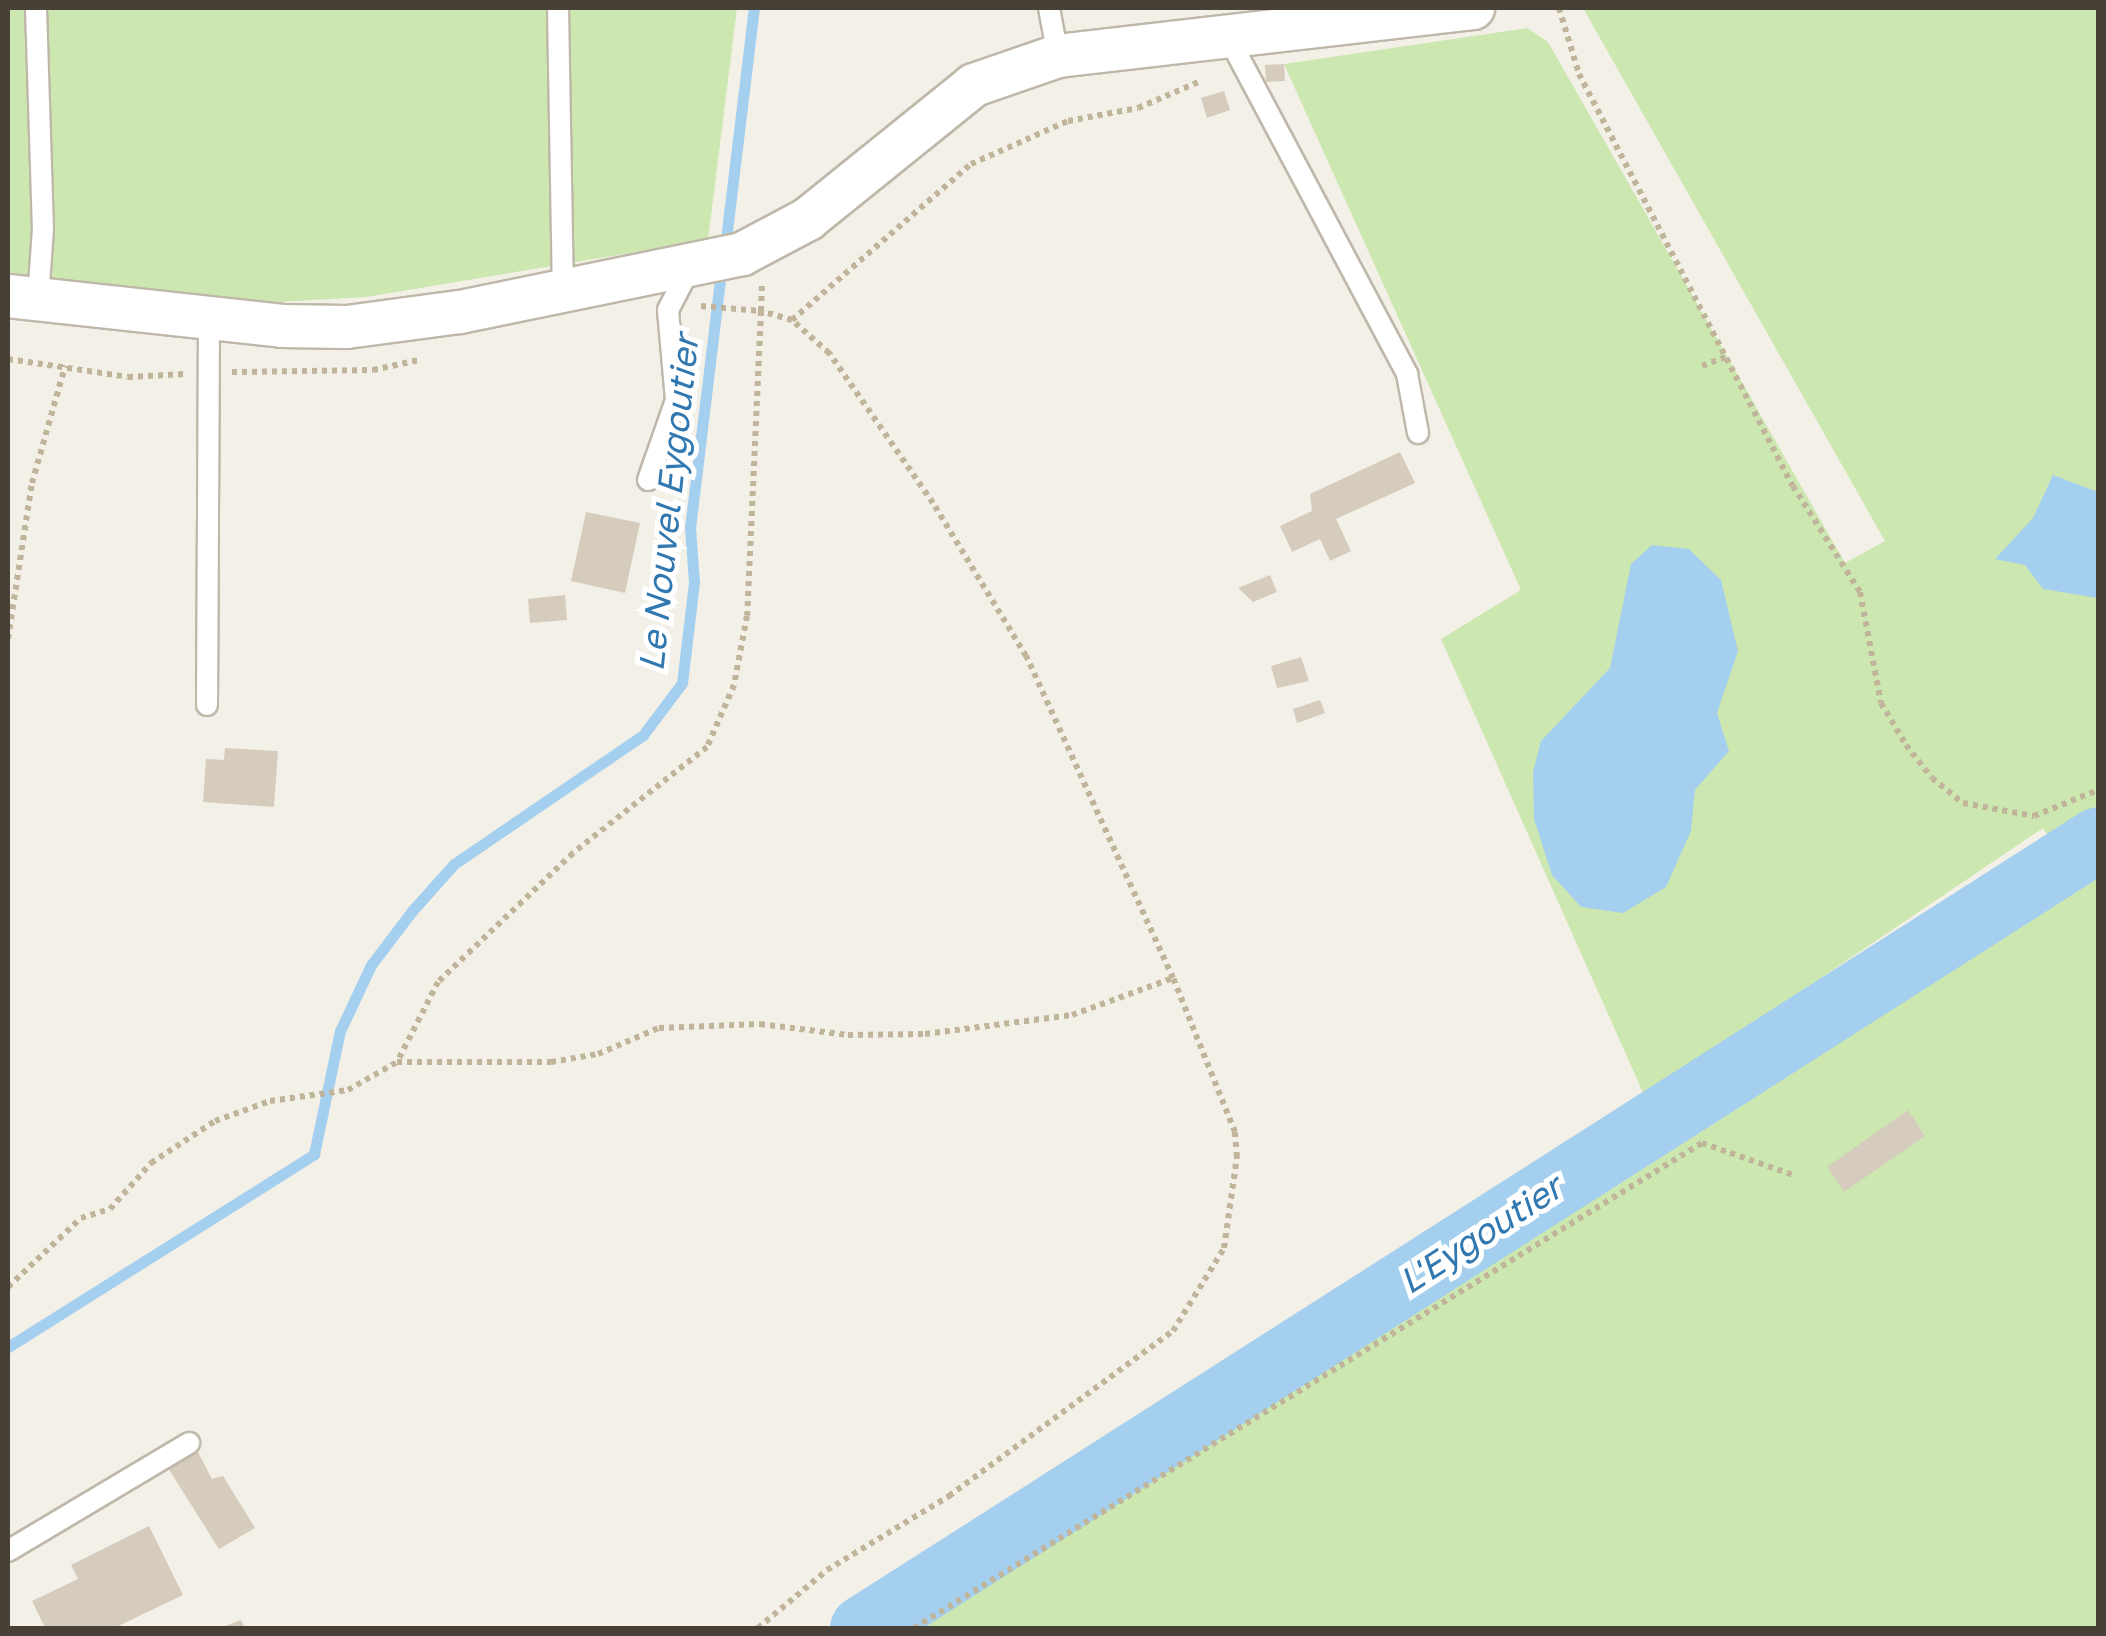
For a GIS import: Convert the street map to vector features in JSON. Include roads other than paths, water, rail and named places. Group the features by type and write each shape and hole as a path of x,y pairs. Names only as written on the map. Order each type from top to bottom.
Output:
{"street":[{"path":"23,298 347,327 563,290 742,254 808,219 974,84 1058,56 1235,48 1473,8"}],"lane":[{"path":"23,298 44,229 36,8"},
{"path":"558,8 563,290"},
{"path":"1049,8 1058,56"},
{"path":"1235,48 1256,101 1407,374 1418,434"},
{"path":"648,480 676,400 668,310 692,264"},
{"path":"207,704 208,316"},
{"path":"8,1551 189,1442"}],"water":[{"path":"2053,475 2098,492 2098,598 2043,589 2025,565 1995,559 2033,518"},
{"path":"1652,545 1689,549 1721,580 1738,651 1717,713 1729,751 1695,790 1691,831 1666,887 1623,913 1581,907 1552,875 1534,819 1533,772 1541,741 1610,668 1631,564"}],"waterway":[{"name":"Le Nouvel Eygoutier","path":"725,247 754,8"},
{"name":"Le Nouvel Eygoutier","path":"8,1347 314,1154 340,1031 371,965 412,911 454,864 643,735 682,683 694,582 690,528 722,265"},
{"name":"L'Eygoutier","path":"862,1628 2098,839"}]}
